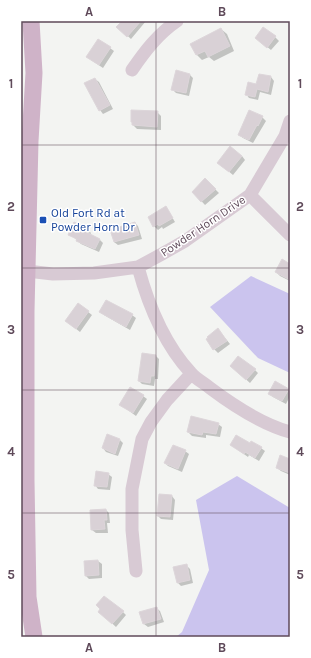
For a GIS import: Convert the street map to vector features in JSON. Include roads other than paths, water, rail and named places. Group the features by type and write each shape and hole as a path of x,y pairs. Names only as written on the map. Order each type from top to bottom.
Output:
{"main road":[{"path":"31,21 34,73 30,141 25,183 27,271 27,576 28,597 34,637"}],"street":[{"path":"132,70 144,52 158,37 177,21"},
{"name":"Powder Horn Drive","path":"27,271 73,274 94,273 138,267 185,241 250,195 285,136 290,121"},
{"path":"250,195 290,235"},
{"path":"138,267 147,300 167,340 191,374 245,412 290,432"},
{"path":"136,571 132,530 132,489 142,439 151,422 167,400 191,374"}],"place":[{"name":"Old Fort Rd at Powder Horn Dr","path":"43,220"}]}
